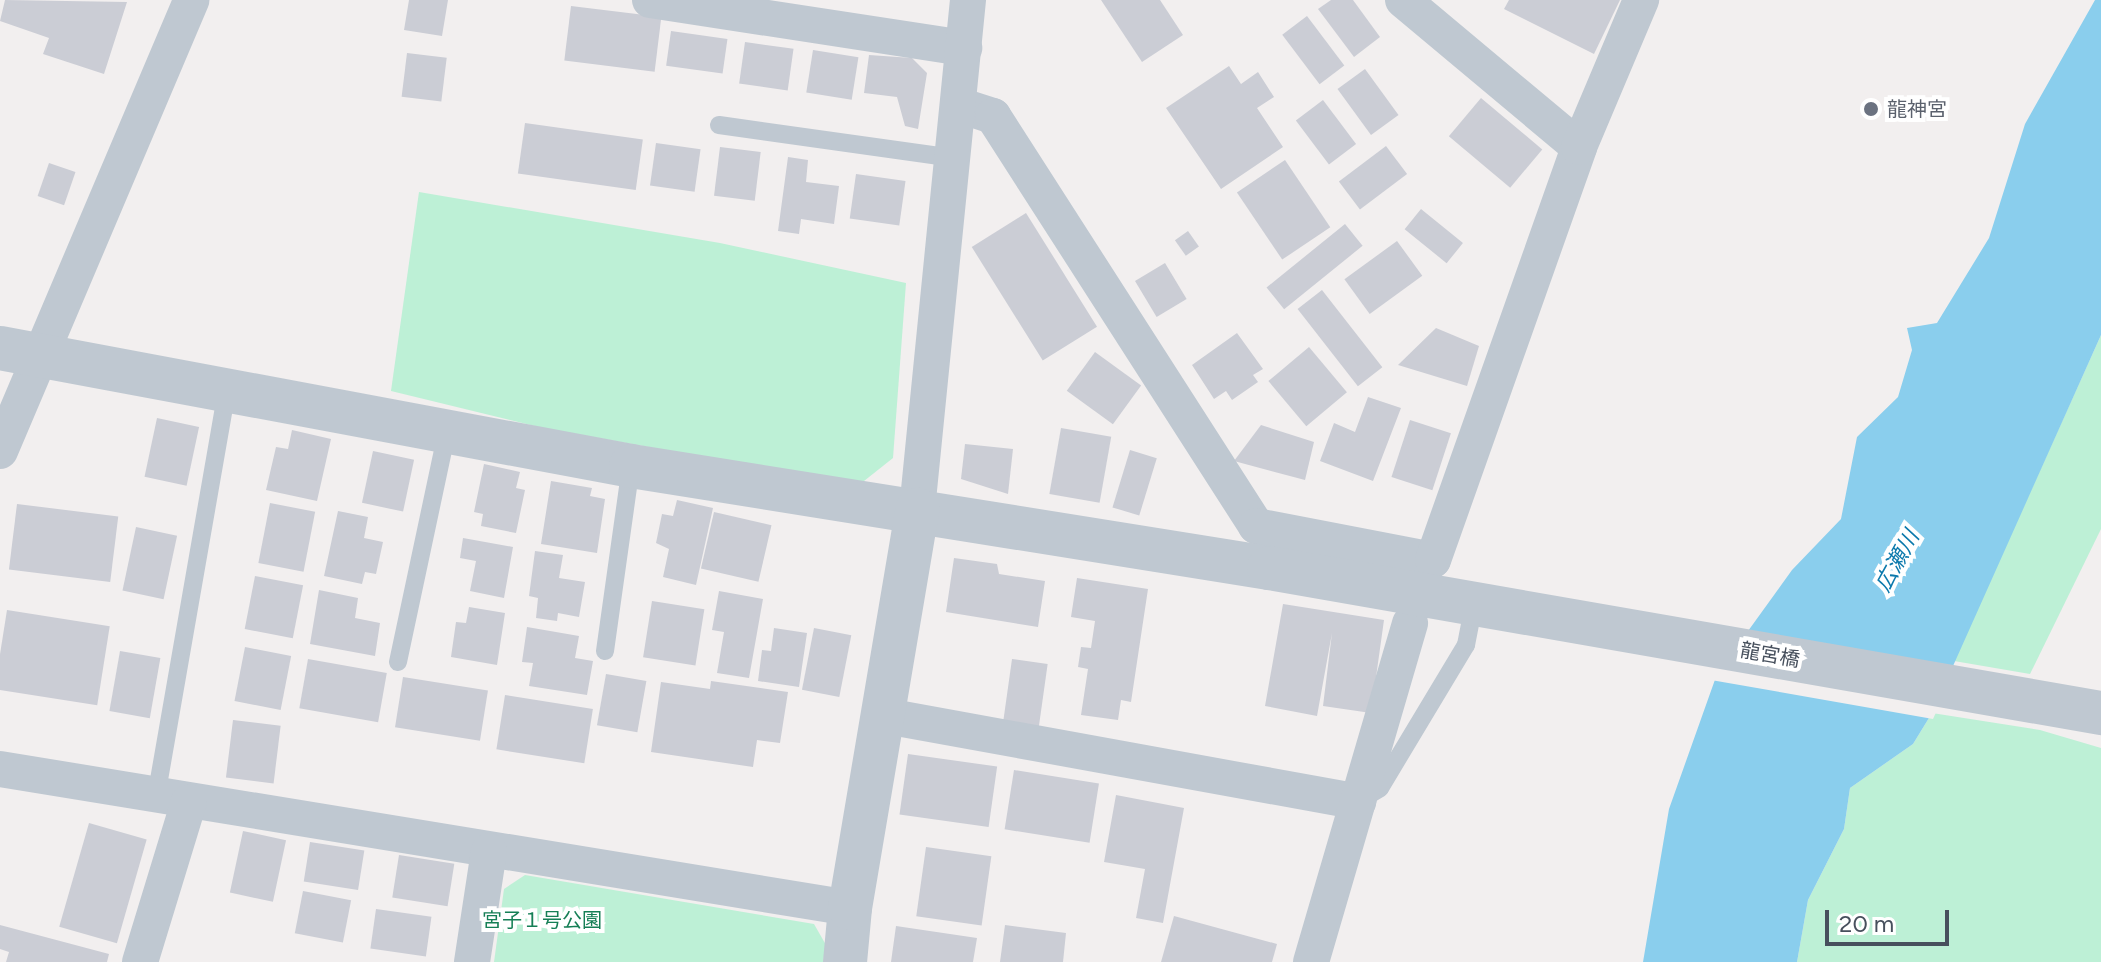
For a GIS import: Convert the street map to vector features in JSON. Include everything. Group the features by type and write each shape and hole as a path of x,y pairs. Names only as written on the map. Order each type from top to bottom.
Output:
{"street":[{"path":"0,451 44,354 191,0"},
{"path":"650,0 964,48"},
{"path":"845,962 850,908 886,716 917,510 968,0"},
{"path":"1403,0 1579,147"},
{"path":"959,105 993,116 1256,526 1433,560 1579,147 1641,0"},
{"name":"龍宮橋","path":"0,348 631,466 917,510 2101,713"},
{"path":"1311,962 1410,623"},
{"path":"886,716 1358,802"},
{"path":"0,769 850,908"},
{"path":"140,962 172,799"},
{"path":"472,962 489,851"}],"lane":[{"path":"719,125 954,158"},
{"path":"172,799 227,389"},
{"path":"398,662 447,431"},
{"path":"605,651 631,466"},
{"path":"1358,802 1380,788 1491,607"}],"green space":[{"path":"419,192 720,243 906,283 893,458 859,485 543,428 391,391"},
{"path":"2101,335 2101,529 2030,674 1954,661"},
{"path":"1932,713 2040,730 2101,748 2101,962 1797,962 1808,900 1844,829 1850,788 1913,744"},
{"name":"宮子１号公園","path":"525,875 814,924 826,945 823,962 494,962 504,889"}],"water":[{"name":"広瀬川","path":"2095,0 2101,0 2101,335 1932,713 1913,744 1850,788 1844,829 1808,900 1797,962 1643,962 1669,809 1717,674 1792,570 1841,519 1857,437 1898,397 1912,350 1907,328 1937,323 1989,238 2025,124"}],"pier":[{"path":"1741,633 1955,671 1933,719 1711,680"}],"building":[{"path":"5,0 127,2 104,74 43,54 49,38 0,21"},
{"path":"409,0 448,0 442,36 404,30"},
{"path":"1101,0 1160,0 1183,35 1142,62"},
{"path":"1331,0 1353,0 1380,37 1354,57 1318,9"},
{"path":"1509,0 1620,0 1594,54 1504,9"},
{"path":"571,6 661,17 655,72 564,61"},
{"path":"1307,16 1344,66 1320,84 1282,35"},
{"path":"671,31 727,39 723,74 666,66"},
{"path":"745,42 794,49 788,90 739,84"},
{"path":"813,50 858,57 852,100 806,92"},
{"path":"407,53 447,58 441,102 402,97"},
{"path":"869,55 912,58 927,73 918,129 905,126 897,97 864,93"},
{"path":"1229,66 1241,84 1258,72 1274,97 1257,108 1283,147 1221,189 1166,108"},
{"path":"1365,69 1399,115 1371,135 1337,89"},
{"path":"1481,98 1542,149 1510,188 1449,136"},
{"path":"1323,100 1356,144 1329,164 1296,120"},
{"path":"525,123 643,140 636,190 518,174"},
{"path":"656,143 701,149 695,192 650,186"},
{"path":"1386,146 1407,174 1360,209 1339,182"},
{"path":"720,147 761,152 755,201 714,196"},
{"path":"788,157 808,160 806,182 839,186 834,224 801,219 799,234 778,231"},
{"path":"1285,160 1330,227 1282,260 1237,192"},
{"path":"49,163 75,172 64,205 38,196"},
{"path":"856,174 906,181 899,226 850,219"},
{"path":"1421,209 1463,243 1447,263 1405,229"},
{"path":"1026,213 1097,327 1043,361 972,247"},
{"path":"1345,224 1363,246 1284,309 1267,288"},
{"path":"1188,231 1199,247 1186,256 1175,240"},
{"path":"1397,241 1422,276 1370,314 1344,279"},
{"path":"1165,263 1187,299 1157,317 1135,281"},
{"path":"1322,290 1382,367 1358,386 1298,309"},
{"path":"1436,328 1479,346 1467,386 1398,365"},
{"path":"1237,333 1263,369 1253,375 1258,382 1232,400 1226,391 1214,399 1192,365"},
{"path":"1309,347 1347,392 1306,426 1268,381"},
{"path":"1095,352 1141,386 1113,424 1067,391"},
{"path":"1368,397 1401,408 1373,481 1320,461 1334,423 1355,432"},
{"path":"157,418 199,427 187,486 145,477"},
{"path":"1410,420 1451,433 1432,490 1391,477"},
{"path":"1261,425 1314,442 1305,480 1234,461"},
{"path":"1061,428 1111,437 1100,503 1049,494"},
{"path":"292,430 331,439 317,501 266,490 276,447 288,449"},
{"path":"965,444 1013,449 1008,494 961,479"},
{"path":"1130,450 1157,458 1139,516 1112,507"},
{"path":"373,451 414,460 403,512 362,503"},
{"path":"484,464 520,472 516,488 525,490 516,533 481,526 483,514 474,512"},
{"path":"551,481 592,488 590,496 605,499 597,553 541,544"},
{"path":"677,500 713,508 696,585 663,577 669,549 656,543 662,514 673,516"},
{"path":"270,503 315,512 304,572 258,563"},
{"path":"17,504 118,516 110,582 9,570"},
{"path":"338,511 368,517 364,538 383,542 376,574 365,572 362,584 324,576"},
{"path":"714,512 771,525 758,582 701,569"},
{"path":"136,527 177,536 164,599 122,591"},
{"path":"463,538 513,547 504,598 470,591 476,561 460,558"},
{"path":"535,551 563,555 559,578 585,582 579,617 558,613 557,621 536,618 538,598 529,596"},
{"path":"954,558 997,564 999,574 1045,581 1038,627 946,612"},
{"path":"255,576 303,585 293,638 245,629"},
{"path":"1077,578 1148,589 1131,702 1121,700 1118,720 1081,715 1088,669 1078,667 1081,647 1091,648 1095,621 1071,617"},
{"path":"319,590 358,598 355,618 380,623 375,656 310,644"},
{"path":"719,591 763,599 749,678 717,673 724,632 712,630"},
{"path":"652,601 704,609 695,666 643,657"},
{"path":"1283,604 1384,620 1371,713 1323,706 1332,633 1317,716 1265,706"},
{"path":"469,607 505,613 497,665 451,657 456,622 466,623"},
{"path":"7,610 110,626 97,705 0,690 0,654"},
{"path":"527,627 579,636 575,658 593,661 587,695 529,686 533,663 522,662"},
{"path":"774,628 807,633 799,687 758,681 762,650 771,651"},
{"path":"814,628 851,635 839,697 802,690"},
{"path":"245,647 291,656 281,710 235,701"},
{"path":"120,651 160,658 150,718 109,711"},
{"path":"308,659 387,673 378,722 299,708"},
{"path":"1012,659 1048,664 1039,726 1003,721"},
{"path":"606,674 646,681 637,732 597,725"},
{"path":"403,677 488,690 480,741 395,727"},
{"path":"711,681 788,692 780,743 757,740 753,767 651,752 661,682 710,689"},
{"path":"505,695 593,709 584,763 496,749"},
{"path":"233,720 281,726 274,783 226,778"},
{"path":"908,754 997,767 989,827 900,814"},
{"path":"1014,770 1099,783 1090,843 1005,829"},
{"path":"1116,795 1184,808 1163,923 1136,918 1145,869 1104,862"},
{"path":"89,823 147,840 117,943 59,927"},
{"path":"243,831 286,840 273,902 230,893"},
{"path":"310,842 364,851 358,890 304,882"},
{"path":"926,847 991,856 982,926 916,916"},
{"path":"399,855 454,864 448,906 392,897"},
{"path":"303,891 351,900 343,943 295,933"},
{"path":"376,909 431,917 426,956 370,949"},
{"path":"1174,916 1277,944 1272,962 1161,962"},
{"path":"0,925 109,954 107,962 6,962 9,952 0,949"},
{"path":"1005,925 1066,933 1063,962 1000,962"},
{"path":"896,926 977,938 973,962 891,962"}],"place":[{"name":"龍神宮","path":"1871,109"}]}
